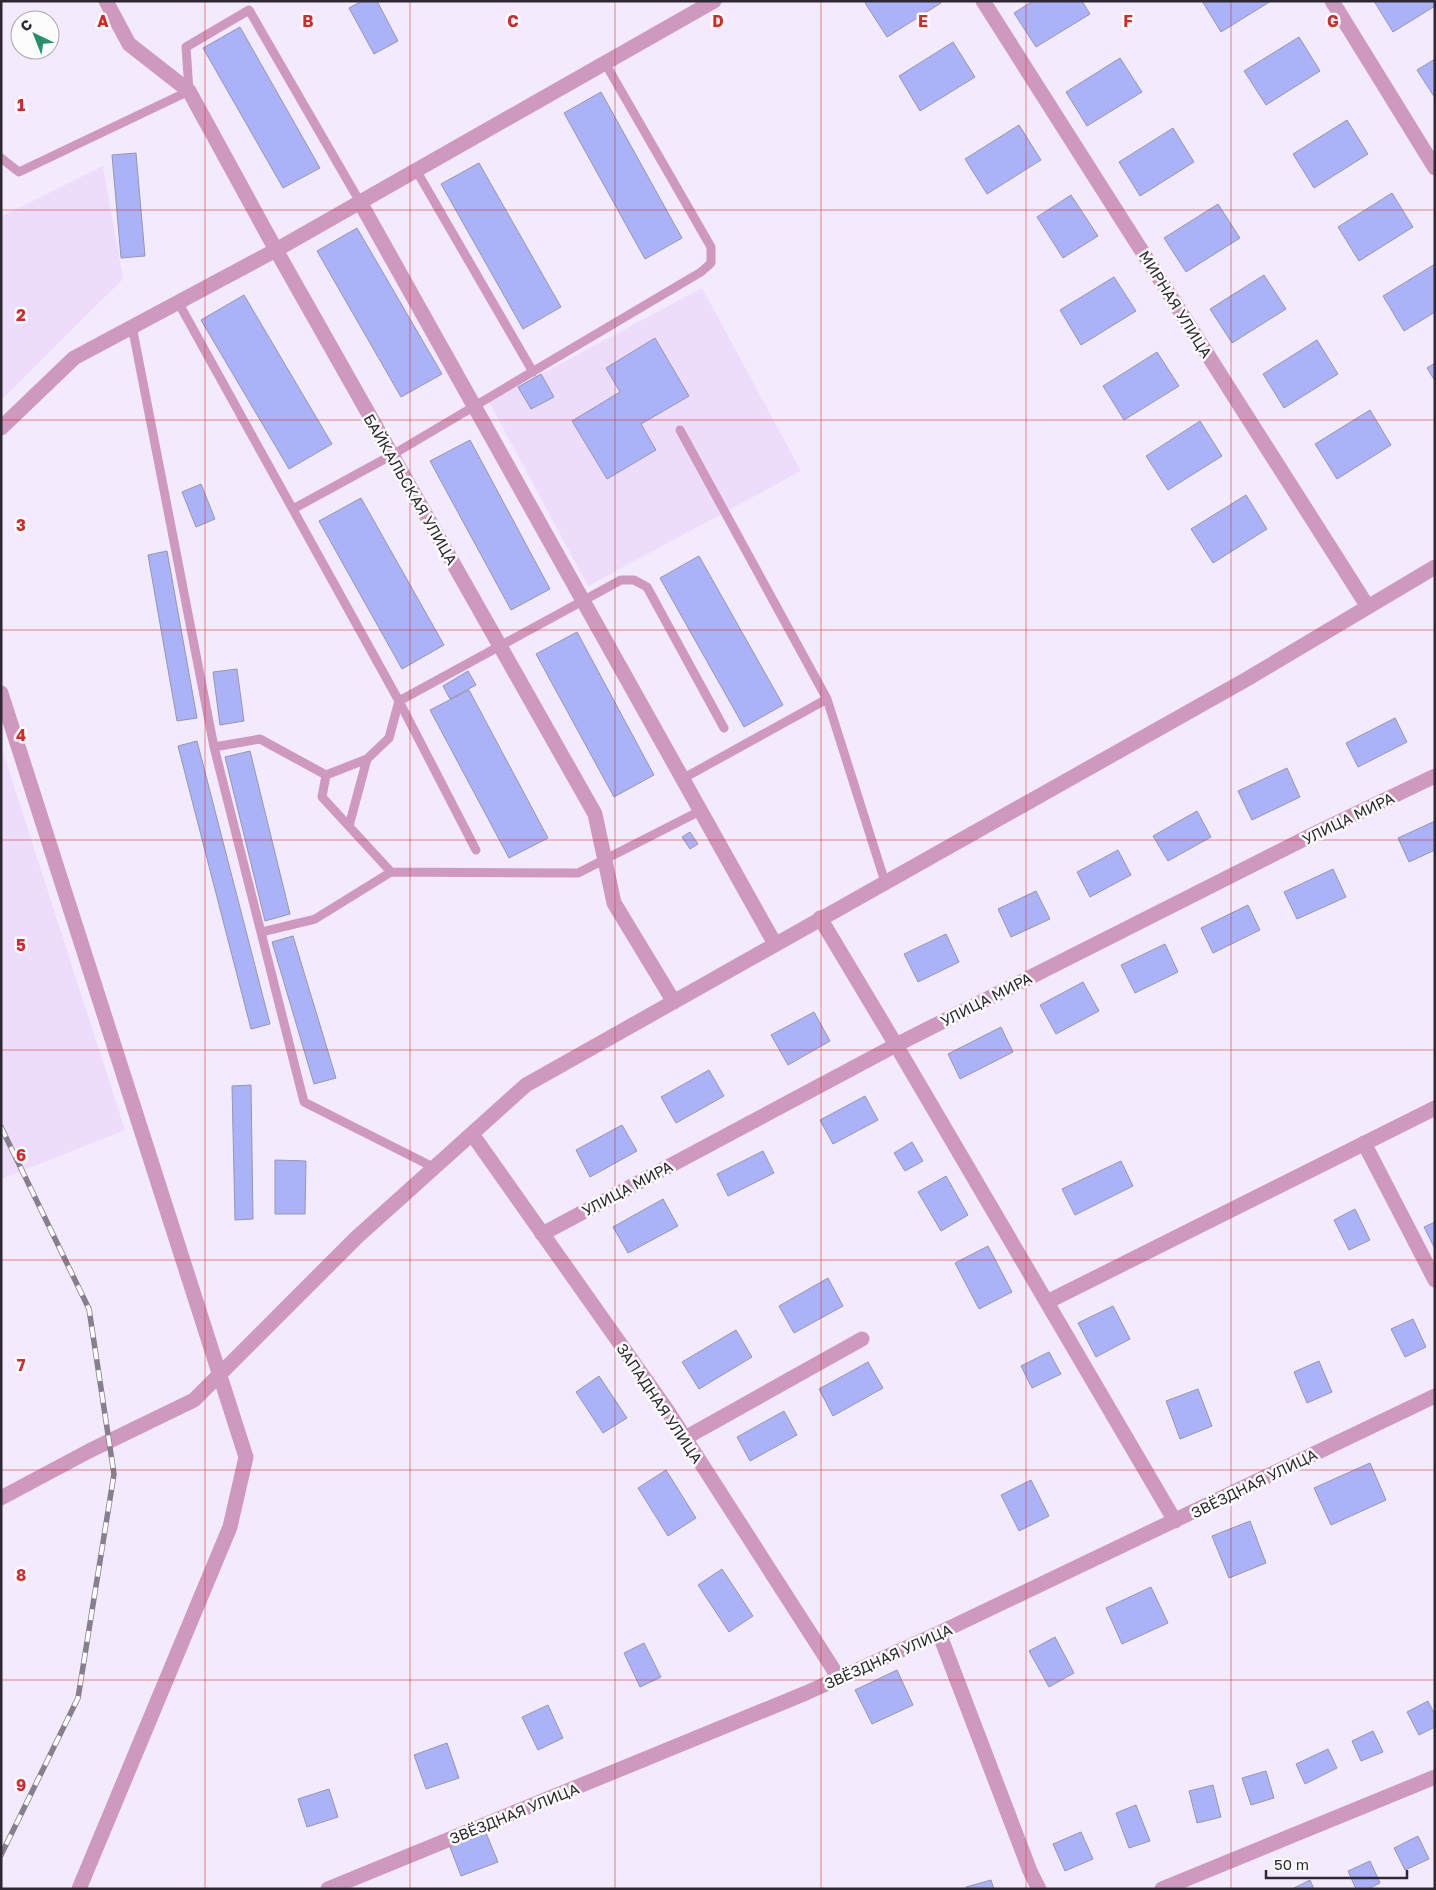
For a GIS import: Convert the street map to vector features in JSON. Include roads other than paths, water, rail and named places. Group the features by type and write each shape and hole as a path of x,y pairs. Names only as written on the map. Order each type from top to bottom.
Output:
{"street":[{"name":"БАЙКАЛЬСКАЯ УЛИЦА","path":"106,1 129,44 189,91 276,250 595,814 614,903 674,1002"},
{"path":"1,428 74,358 276,250 714,1"},
{"name":"МИРНАЯ УЛИЦА","path":"983,1 1368,607"},
{"path":"1332,1 1435,168"},
{"path":"360,202 775,944"},
{"path":"1,1498 89,1451 194,1400 357,1237 526,1085 1247,679 1435,567"},
{"path":"1,693 246,1457 230,1527 79,1889"},
{"name":"УЛИЦА МИРА","path":"542,1234 896,1045 1316,833 1435,776"},
{"path":"820,918 1175,1522"},
{"path":"1047,1302 1435,1108"},
{"name":"ЗАПАДНАЯ УЛИЦА","path":"472,1134 667,1410 839,1678"},
{"path":"1364,1143 1435,1280"},
{"path":"685,1438 862,1339"},
{"name":"ЗВЁЗДНАЯ УЛИЦА","path":"328,1889 839,1678 1175,1522 1435,1396"},
{"path":"939,1633 1030,1871 1039,1889"},
{"path":"1162,1889 1435,1777"}],"lane":[{"path":"1,158 20,172 189,91 186,47 249,10 360,202"},
{"path":"293,509 392,455 533,372 701,272 711,262 711,247 605,63"},
{"path":"416,170 533,372"},
{"path":"178,302 399,701 476,850"},
{"path":"132,326 214,747 304,1102 435,1168"},
{"path":"680,430 826,699 885,882"},
{"path":"214,747 260,739 326,775 367,759 389,738 399,701 621,580 634,580 647,587 724,728"},
{"path":"682,779 826,699"},
{"path":"349,826 367,759"},
{"path":"326,775 322,796 391,872"},
{"path":"261,932 315,919 391,872 578,874 700,811"}],"railway":[{"path":"1,1127 89,1309 114,1474 78,1698 1,1855"}]}
